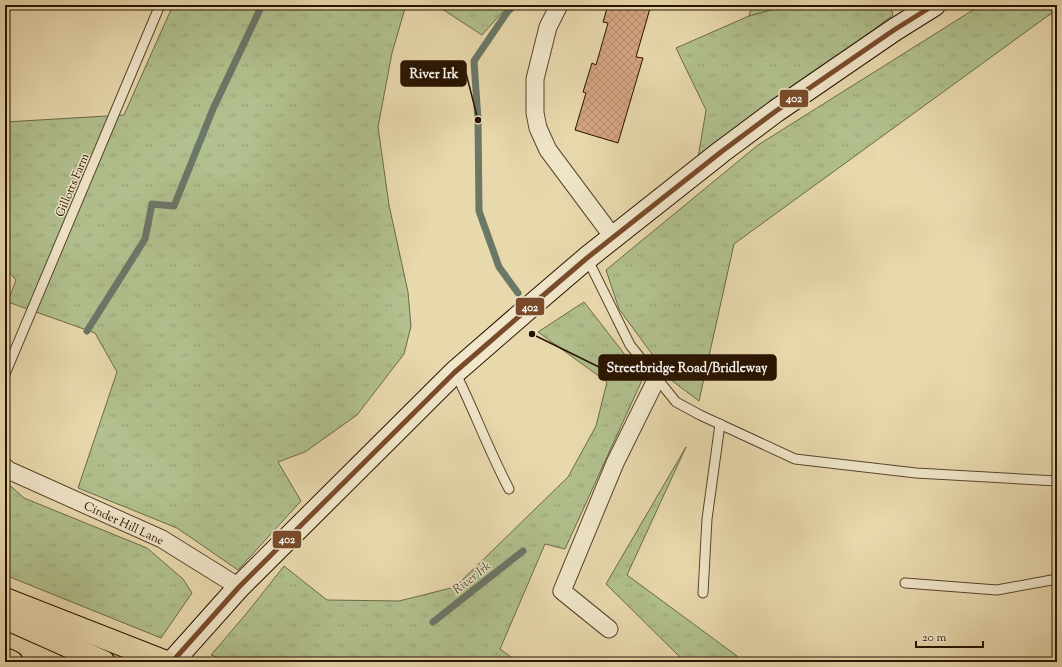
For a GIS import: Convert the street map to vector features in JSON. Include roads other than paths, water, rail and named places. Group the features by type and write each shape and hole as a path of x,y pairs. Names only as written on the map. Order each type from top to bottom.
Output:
{"highway":[{"path":"5,599 166,662"},
{"path":"5,618 104,662"},
{"path":"5,659 12,662"}],"main road":[{"path":"172,662 239,587 456,372 581,263 721,152 776,111 888,34 934,5"}],"street":[{"path":"559,5 548,27 535,79 535,113 538,128 548,150 613,237"},
{"path":"609,629 562,591 614,463 657,378"},
{"name":"Cinder Hill Lane","path":"5,467 8,470 162,539 239,587"}],"lane":[{"name":"Gillotts Farm","path":"5,374 160,5"},
{"path":"581,263 630,345 676,402 795,460 916,472 1057,481"},
{"path":"456,372 495,463 509,489"},
{"path":"703,593 707,519 720,424"},
{"path":"905,583 997,590 1057,578"}],"waterway":[{"path":"87,331 145,239 152,204 174,206 213,109 262,5"},
{"name":"River Irk","path":"515,5 508,11 474,61 478,120 479,211 499,267 518,293"},
{"name":"River Irk","path":"433,622 523,551"}],"place":[{"name":"River Irk","path":"478,120"},
{"name":"Streetbridge Road/Bridleway","path":"532,334"}]}
